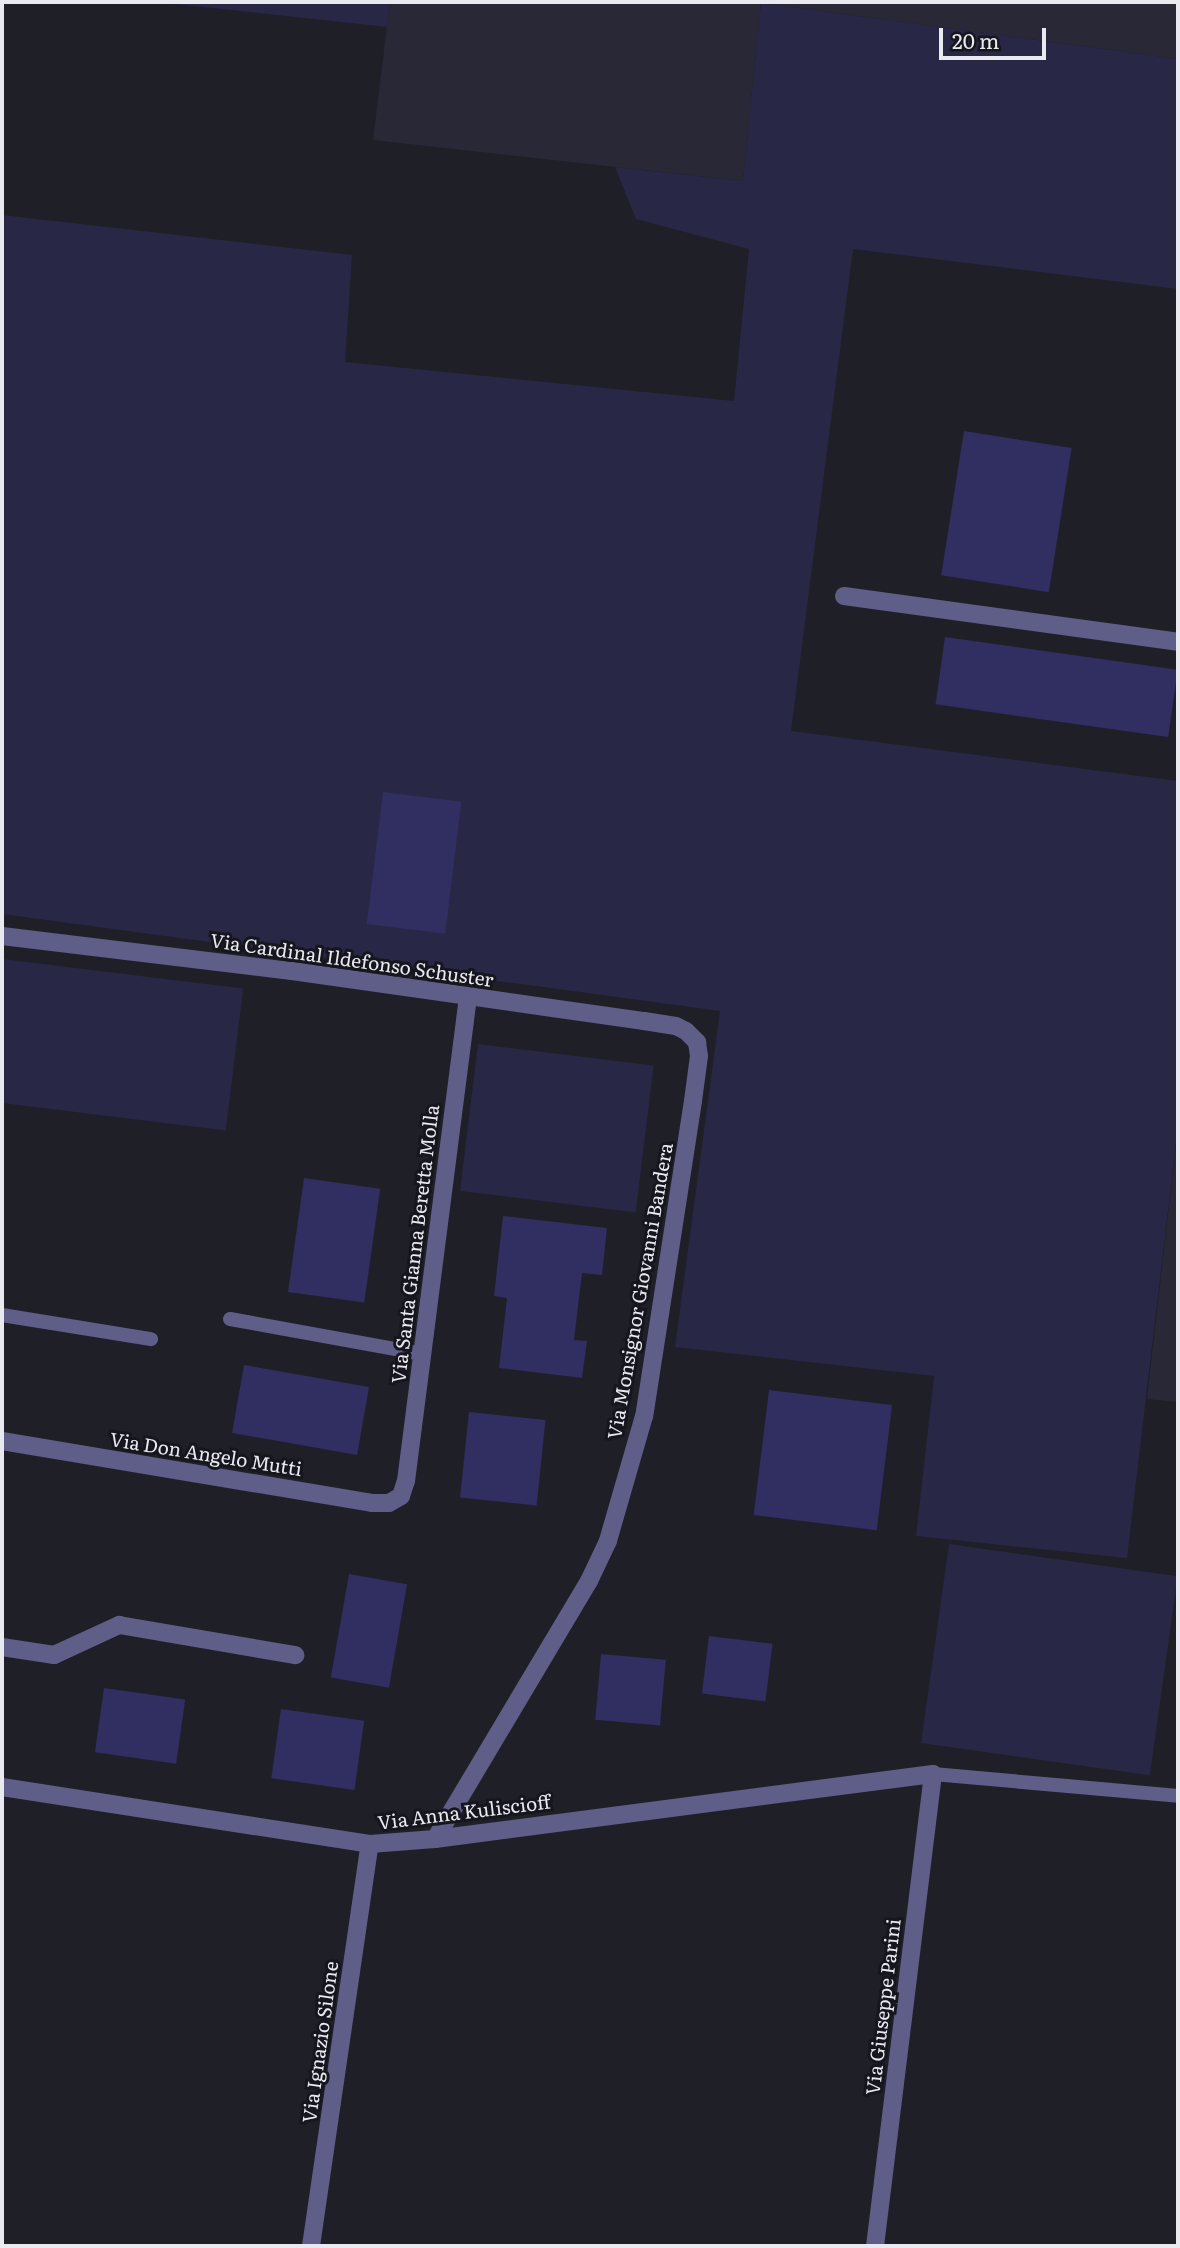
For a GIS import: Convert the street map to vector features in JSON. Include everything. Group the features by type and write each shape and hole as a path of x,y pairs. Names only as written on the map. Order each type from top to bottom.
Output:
{"street":[{"path":"844,596 1178,642"},
{"name":"Via Cardinal Ildefonso Schuster","path":"2,936 292,971 676,1026 694,1037"},
{"name":"Via Santa Gianna Beretta Molla","path":"401,1496 406,1481 468,997"},
{"name":"Via Monsignor Giovanni Bandera","path":"435,1839 589,1581 608,1541 644,1416 698,1067 699,1049 694,1037"},
{"name":"Via Don Angelo Mutti","path":"2,1441 372,1503 389,1503 401,1496"},
{"path":"2,1647 54,1655 119,1625 295,1654"},
{"name":"Via Anna Kuliscioff","path":"2,1787 370,1844 435,1839 933,1774"},
{"name":"Via Giuseppe Parini","path":"876,2246 933,1774"},
{"name":"Via Ignazio Silone","path":"311,2246 370,1844"}],"lane":[{"path":"2,1315 151,1339"},
{"path":"229,1319 422,1354"},
{"path":"933,1774 1178,1796"}],"shaded area":[{"path":"157,2 390,2 387,27"},
{"path":"390,2 1178,2 1178,59 761,3 743,181 373,140"},
{"path":"761,3 1178,59 1178,289 853,249 791,731 1178,781 1178,1126 1127,1558 916,1536 936,1359 934,1376 675,1347 720,1011 2,914 2,215 352,255 345,362 734,401 749,249 636,219 615,167 743,181"},
{"path":"2,959 243,989 226,1131 2,1103"},
{"path":"478,1044 654,1066 636,1212 460,1191"},
{"path":"1178,1126 1178,1402 1147,1399"},
{"path":"949,1544 1178,1576 1150,1775 921,1743"}],"building":[{"path":"964,431 1072,448 1049,592 941,575"},
{"path":"945,637 1178,670 1168,737 936,704"},
{"path":"383,792 461,802 445,934 367,924"},
{"path":"304,1178 380,1189 364,1303 288,1292"},
{"path":"503,1216 607,1228 602,1275 582,1273 574,1340 587,1341 582,1378 499,1368 507,1298 494,1296"},
{"path":"244,1365 369,1387 357,1455 232,1433"},
{"path":"769,1390 892,1405 877,1530 754,1515"},
{"path":"469,1412 546,1420 537,1506 460,1498"},
{"path":"349,1574 407,1584 389,1688 331,1677"},
{"path":"709,1636 773,1644 765,1701 702,1694"},
{"path":"601,1654 666,1660 660,1725 595,1720"},
{"path":"104,1688 185,1699 176,1764 95,1752"},
{"path":"281,1709 364,1721 354,1790 271,1778"}]}
